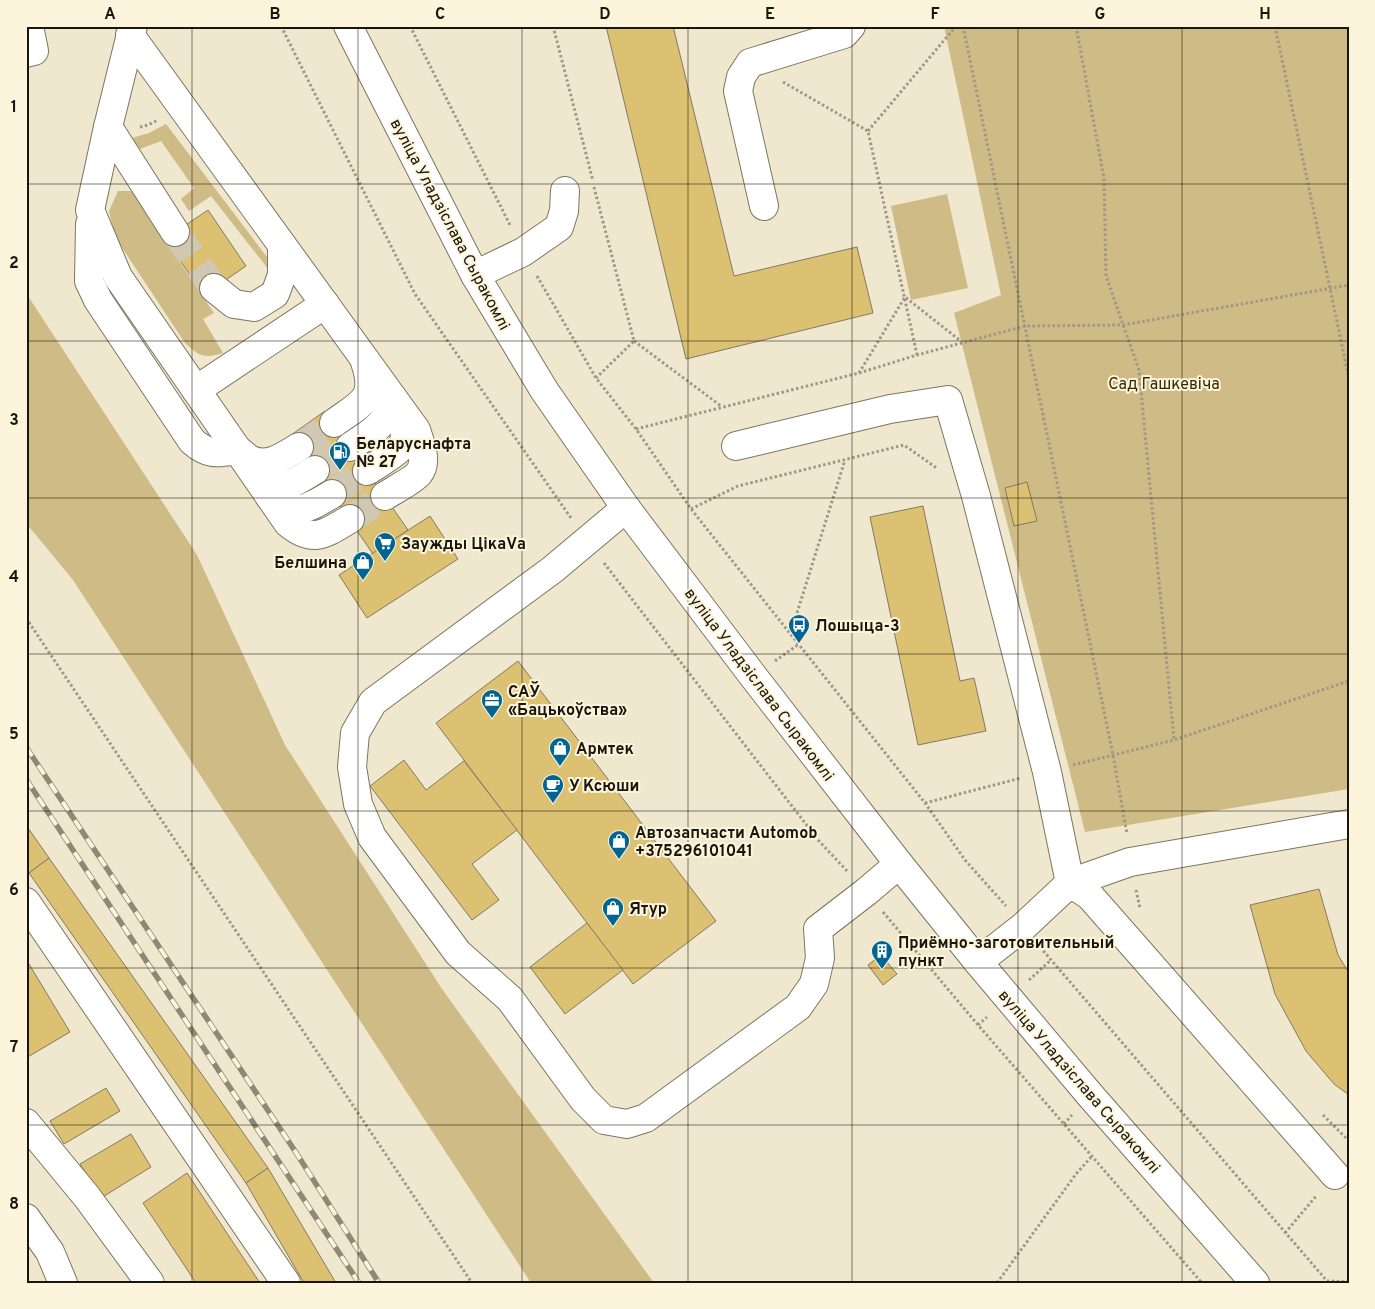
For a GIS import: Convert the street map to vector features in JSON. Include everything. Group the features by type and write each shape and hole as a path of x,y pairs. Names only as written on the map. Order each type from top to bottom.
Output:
{"street":[{"path":"26,53 34,51 29,26"},
{"name":"вуліца Уладзіслава Сыракомлі","path":"348,26 475,275 544,390 626,508 753,676 978,962 1090,1095 1255,1283"},
{"path":"764,206 738,91 741,77 750,63 844,34 851,26"},
{"path":"131,31 90,210 89,281 98,300 192,441 202,450 217,453 238,450 250,460 265,462 276,460 299,447"},
{"path":"131,31 282,245 416,430 421,445 423,463 419,473 385,496"},
{"path":"108,127 175,232"},
{"path":"475,275 523,252 559,227 564,211 564,191"},
{"path":"90,210 118,277 288,523 300,533 315,535 326,533 350,519"},
{"path":"214,288 234,304 254,306 275,294 282,275 282,245"},
{"path":"196,390 325,304"},
{"path":"334,423 366,400 370,389 368,372 363,357"},
{"path":"350,446 383,422 387,412 385,394 380,380"},
{"path":"736,446 890,409 948,400 976,496 1047,772 1070,883 1090,896 1335,1175"},
{"path":"368,471 401,448 405,437 403,419 398,405"},
{"path":"254,474 266,484 281,486 292,484 315,470"},
{"path":"270,497 283,507 298,510 308,507 332,494"},
{"path":"626,508 552,570 373,702 354,733 352,767 358,804 372,837 458,953 510,999 583,1099 604,1120 627,1124 646,1118 798,1007 814,984 820,958 818,929 899,864"},
{"path":"978,962 1024,926 1070,883 1130,862 1349,824"},
{"path":"26,902 286,1283"},
{"path":"26,1123 88,1197 150,1283"},
{"path":"26,1218 50,1252 63,1283"}],"path":[{"path":"281,26 415,294 587,541 819,841 866,892 1202,1283"},
{"path":"410,26 523,252 596,378 636,429 691,509 925,803 965,860 1024,926 1326,1282 1349,1282"},
{"path":"553,26 634,341 721,406"},
{"path":"868,131 956,26"},
{"path":"963,26 1113,755 1139,906 1145,914"},
{"path":"1076,26 1104,178 1106,276 1139,370 1174,740 1349,681"},
{"path":"1275,26 1349,379"},
{"path":"750,63 868,131 917,354"},
{"path":"636,429 721,406 859,373 917,354 1025,326 1123,325 1349,285"},
{"path":"905,297 963,343"},
{"path":"859,373 905,297"},
{"path":"596,378 634,341"},
{"path":"691,509 738,486 904,445"},
{"path":"790,632 845,460"},
{"path":"26,618 472,1283"},
{"path":"1317,1110 1349,1141"},
{"path":"997,1283 1076,1174 1092,1156"},
{"path":"1285,1233 1335,1175"}],"green space":[{"name":"Сад Гашкевіча","path":"944,26 1349,26 1349,789 1085,832 954,313 1001,295"},
{"path":"166,124 273,265 269,270 211,196 189,211 181,199 194,188 161,141 140,149 132,138 149,133"},
{"path":"118,191 132,191 214,313 203,319 223,353 211,356 202,355 185,343 115,237 109,211"},
{"path":"947,194 968,288 911,300 891,206"},
{"path":"26,293 197,555 285,745 442,989 654,1283 531,1283 73,580 26,523"}],"building":[{"path":"606,26 673,26 734,276 857,247 873,313 686,359"},
{"path":"208,210 246,266 204,295 165,239"},
{"path":"325,411 408,530 373,554 291,435"},
{"path":"1027,482 1037,521 1014,526 1005,488"},
{"path":"923,506 960,681 974,678 986,731 918,745 870,517"},
{"path":"430,516 458,559 367,618 339,575"},
{"path":"518,661 716,921 633,984 436,723"},
{"path":"404,760 426,790 464,761 517,830 472,864 499,900 472,920 370,786"},
{"path":"26,825 49,858 29,873 26,869"},
{"path":"49,858 268,1168 246,1183 29,873"},
{"path":"1319,889 1338,955 1349,973 1349,1095 1334,1084 1306,1051 1275,994 1250,905"},
{"path":"587,923 623,970 565,1014 530,967"},
{"name":"Приёмно-заготовительный пункт","path":"881,955 897,974 883,985 868,965"},
{"path":"29,964 70,1032 26,1058 26,966"},
{"path":"106,1088 120,1111 64,1144 50,1121"},
{"path":"131,1134 151,1167 101,1198 80,1164"},
{"path":"268,1168 336,1283 304,1283 246,1183"},
{"path":"187,1173 260,1283 196,1283 143,1203"}],"tunnel":[{"path":"175,232 214,288"},
{"path":"299,447 334,423"},
{"path":"315,470 350,447"},
{"path":"332,494 367,471"},
{"path":"350,519 385,496"}],"railway":[{"path":"26,747 295,1151 379,1283"},
{"path":"26,779 359,1283"}],"place":[{"name":"Беларуснафта № 27","path":"340,471"},
{"name":"Заужды ЦікаVа","path":"385,562"},
{"name":"Белшина","path":"363,581"},
{"name":"Лошыца-3","path":"799,644"},
{"name":"САЎ «Бацькоўства»","path":"492,719"},
{"name":"Армтек","path":"560,767"},
{"name":"У Ксюши","path":"553,804"},
{"name":"Автозапчасти Automob +375296101041","path":"619,860"},
{"name":"Ятур","path":"613,927"},
{"name":"Приёмно-заготовительный пункт","path":"882,970"}]}
